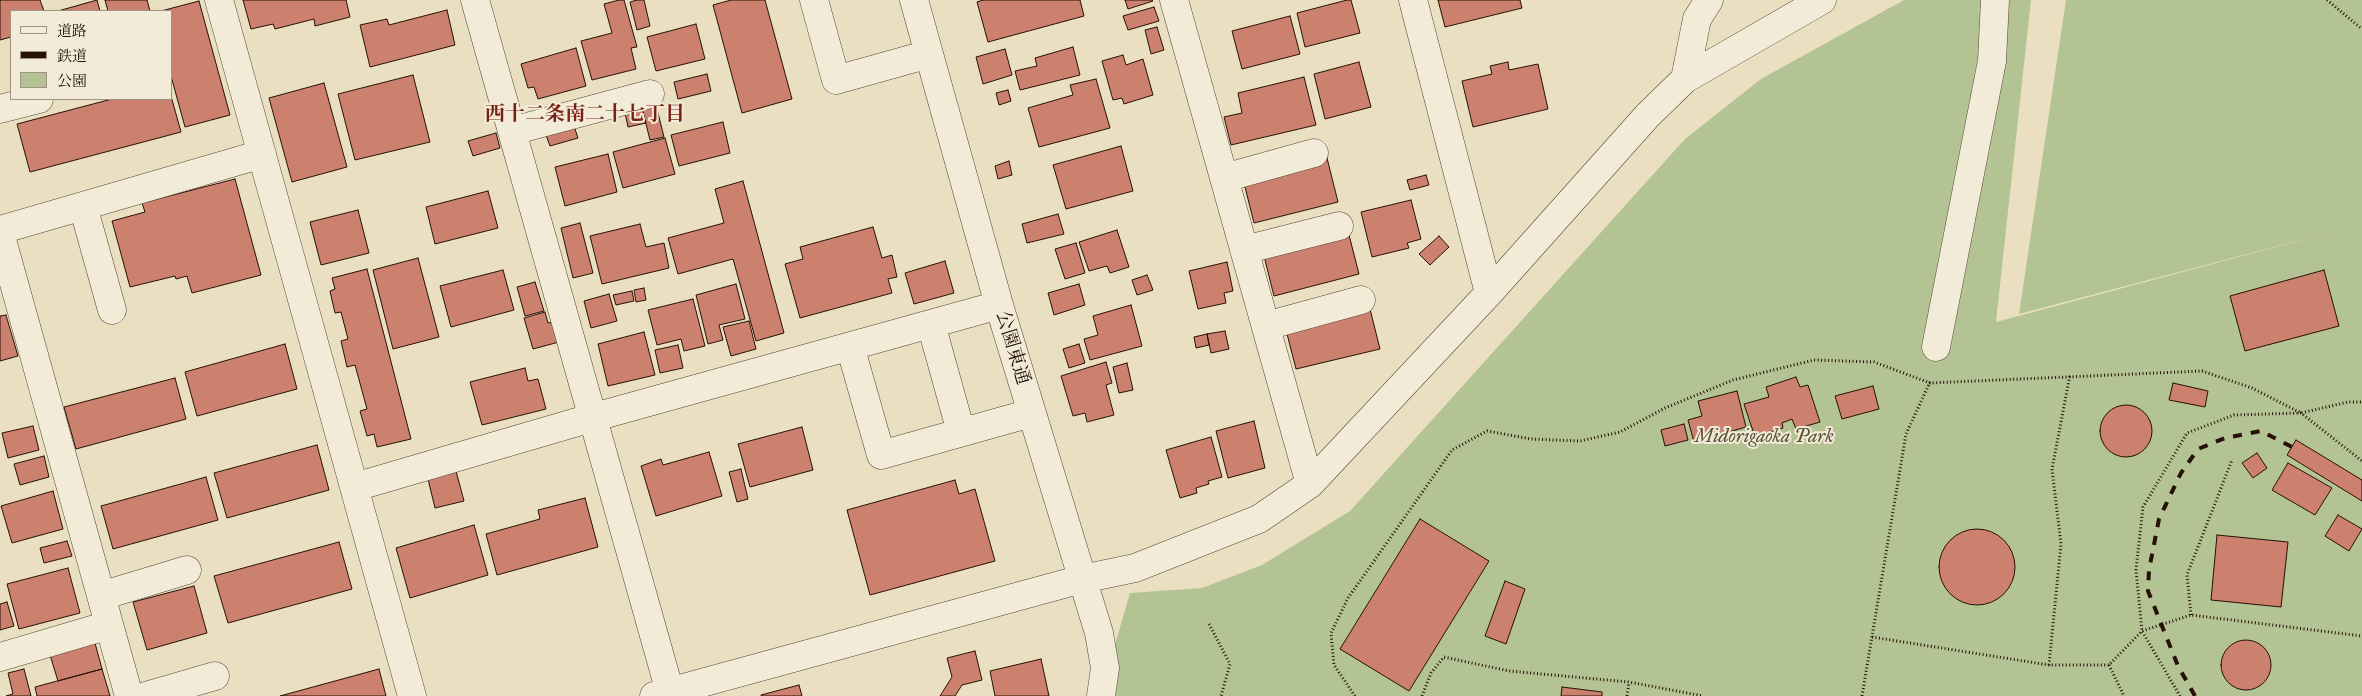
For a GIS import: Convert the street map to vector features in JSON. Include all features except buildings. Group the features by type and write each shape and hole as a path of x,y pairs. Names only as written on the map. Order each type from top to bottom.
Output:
{"street":[{"path":"219,0 412,696"},
{"path":"475,0 591,418 662,694 1082,579 1135,568 1259,519 1310,484 1489,293 1648,115 1685,79 1822,0"},
{"path":"814,0 836,80 929,54"},
{"name":"公園東通","path":"914,0 998,305 1099,633 1104,668 1101,696"},
{"path":"1174,0 1310,484"},
{"path":"1413,0 1489,293"},
{"path":"1685,79 1697,19 1709,0"},
{"path":"1936,347 1992,61 1995,0"},
{"path":"512,132 650,94"},
{"path":"0,109 35,100"},
{"path":"1224,178 1314,153"},
{"path":"129,696 101,596 9,299 0,231 262,154"},
{"path":"83,206 112,310"},
{"path":"1244,250 1339,226"},
{"path":"1266,326 1361,300"},
{"path":"355,488 591,418 998,305"},
{"path":"931,324 961,432"},
{"path":"850,346 880,455 1031,413"},
{"path":"101,596 187,570"},
{"path":"0,657 109,625"},
{"path":"146,696 215,676"}],"path":[{"path":"2327,0 2362,29"},
{"path":"1862,696 1906,434 1930,383 1936,347"},
{"path":"1355,696 1334,665 1331,633 1348,598 1452,450 1487,431 1531,439 1580,441 1620,432 1665,408 1733,380 1814,360 1874,362 1930,383 2070,375 2202,371 2252,388 2301,413 2362,461"},
{"path":"2049,665 2061,544 2052,470 2070,375"},
{"path":"2180,696 2142,631 2136,570 2143,507 2187,434 2234,415 2301,413 2348,402 2362,402"},
{"path":"2190,616 2187,575 2232,460"},
{"path":"1872,637 2049,665 2108,664 2142,631 2190,616 2362,636"},
{"path":"1209,624 1230,664 1222,696"},
{"path":"1422,696 1431,673 1444,657 1509,671 1629,682 1703,696"},
{"path":"2108,664 2124,696"},
{"path":"1627,696 1629,682"}],"green space":[{"name":"Midorigaoka Park","path":"1904,0 2031,0 1996,322 2339,230 2019,314 2066,0 2362,0 2362,696 1100,696 1130,593 1202,588 1262,565 1350,511 1685,139 1761,79"}],"railway":[{"path":"2195,696 2178,666 2148,591 2149,570 2159,519 2181,473 2198,449 2225,438 2261,431 2292,447"}],"district":[{"name":"西十二条南二十七丁目","path":"585,115"}]}
